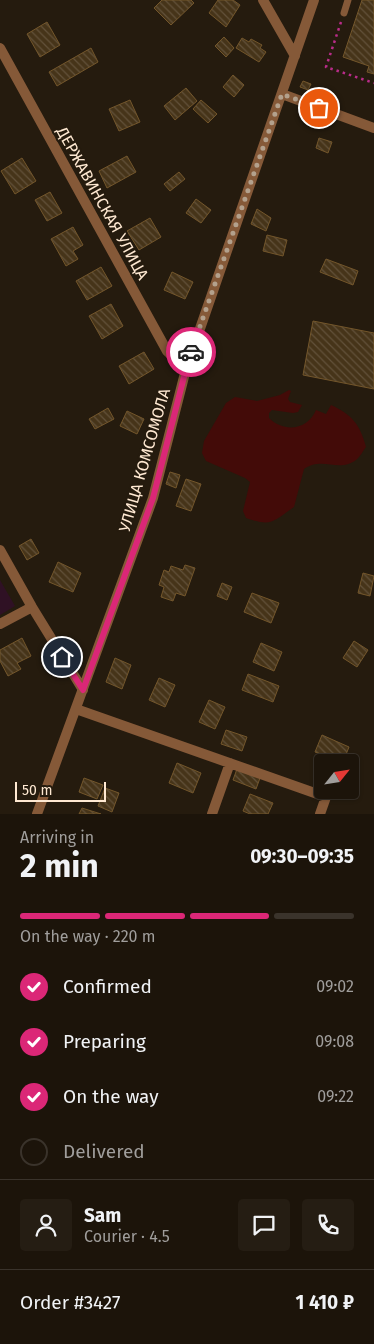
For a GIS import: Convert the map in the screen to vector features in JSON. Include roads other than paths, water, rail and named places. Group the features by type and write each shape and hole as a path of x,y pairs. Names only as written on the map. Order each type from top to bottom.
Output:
{"street":[{"path":"263,0 295,56"},
{"name":"УЛИЦА КОМСОМОЛА","path":"37,814 153,498 186,369 314,0"},
{"name":"ДЕРЖАВИНСКАЯ УЛИЦА","path":"0,48 167,351 186,369"},
{"path":"282,94 374,128"},
{"path":"0,550 83,690"},
{"path":"0,624 32,606"},
{"path":"76,709 326,797 320,814"},
{"path":"212,814 230,763"}],"lane":[{"path":"344,13 348,0"}]}
